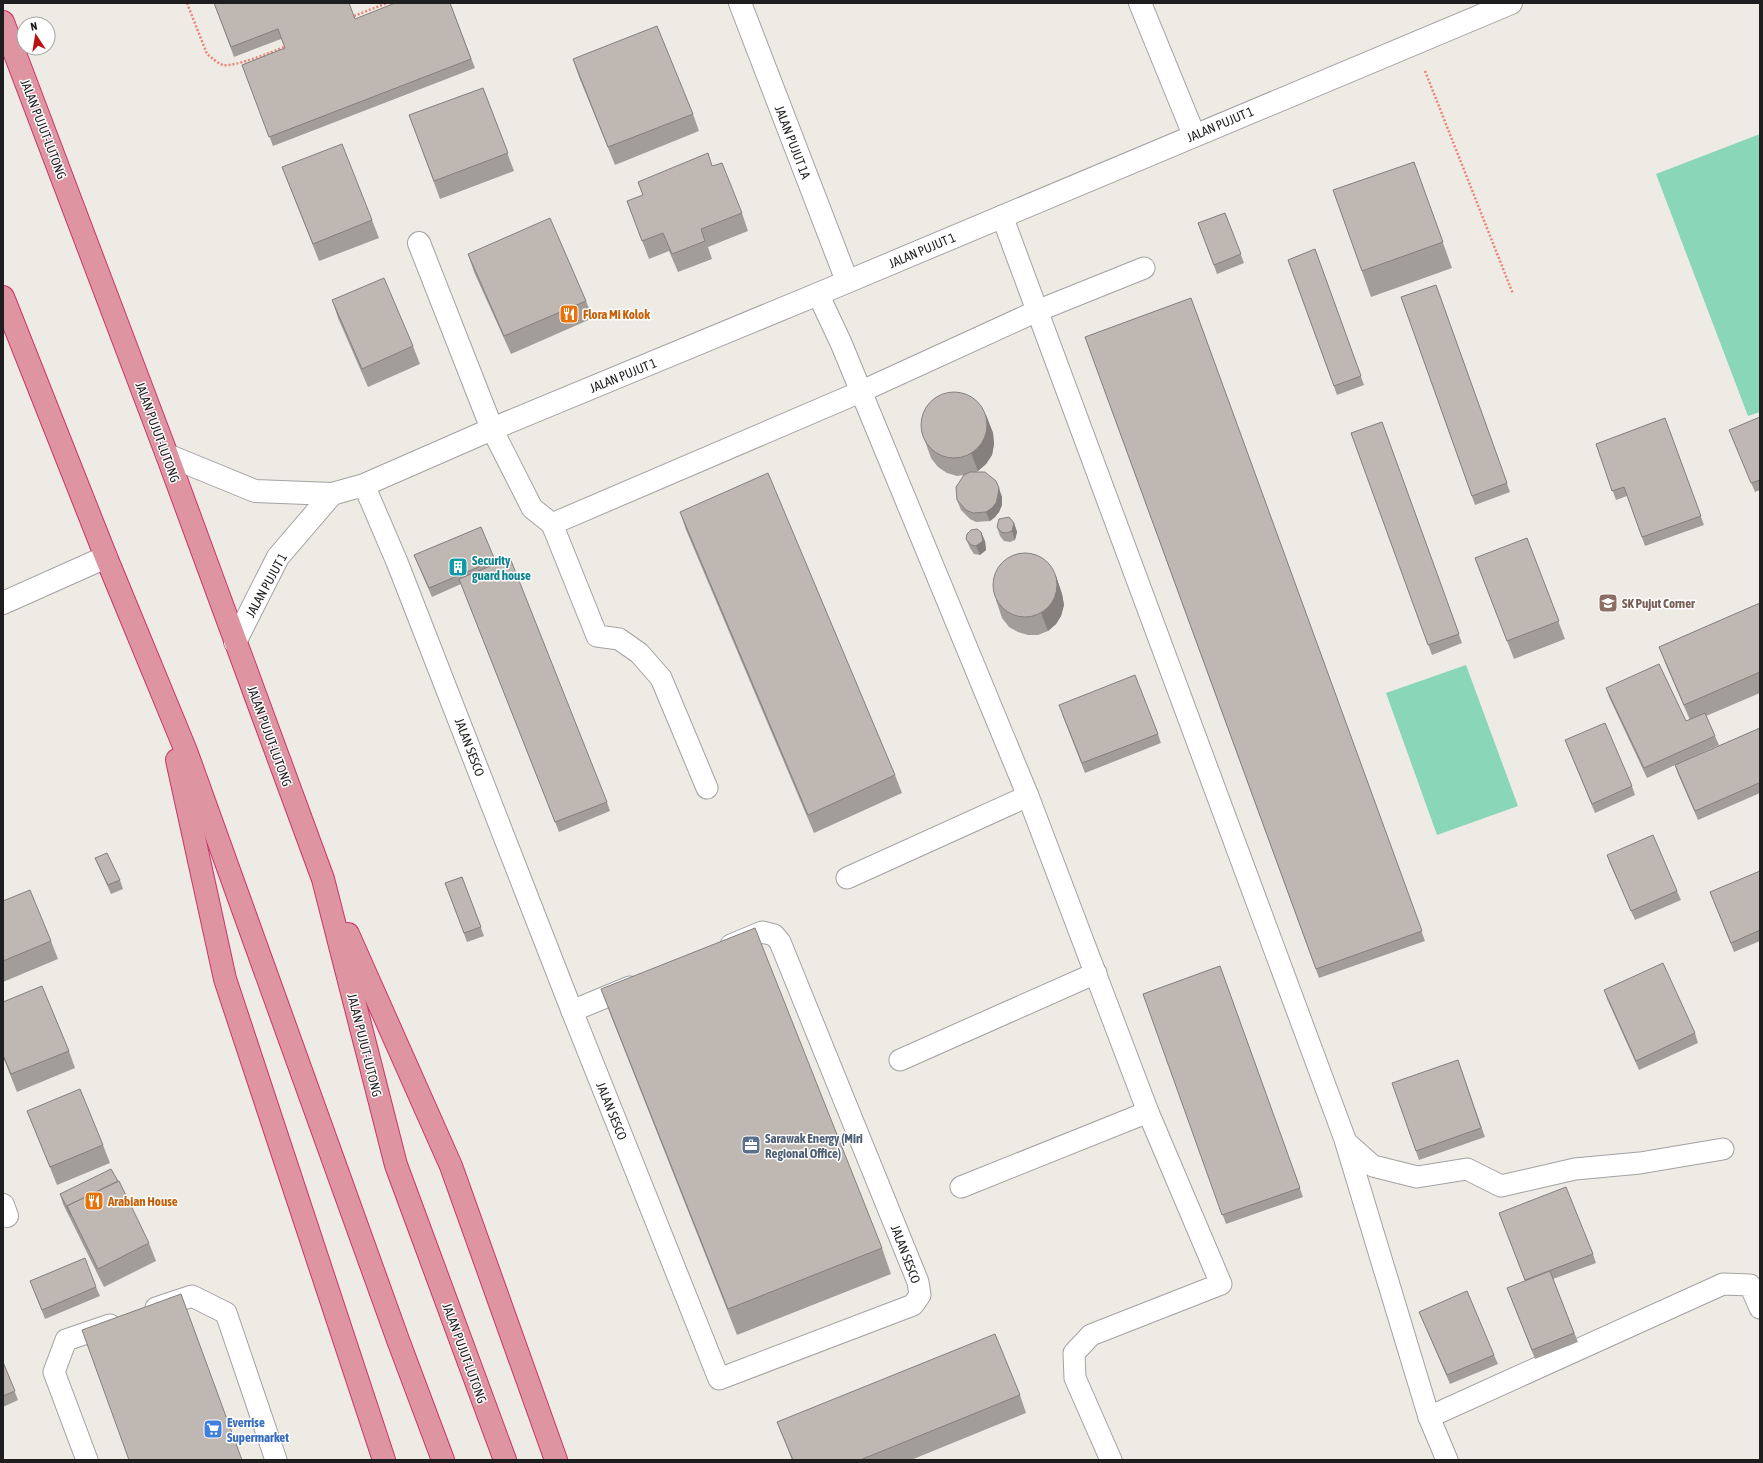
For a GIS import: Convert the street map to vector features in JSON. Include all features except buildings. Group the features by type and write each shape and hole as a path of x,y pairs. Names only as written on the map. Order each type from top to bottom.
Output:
{"highway":[{"name":"JALAN PUJUT-LUTONG","path":"3,22 167,455 323,879 396,1166 505,1460"},
{"path":"3,296 106,557 186,751 395,1333 443,1460"},
{"path":"162,691 225,979 384,1460"},
{"path":"323,879 451,1166 556,1460"}],"street":[{"name":"JALAN PUJUT 1A","path":"740,3 847,281"},
{"path":"1140,3 1194,135"},
{"name":"JALAN PUJUT 1","path":"167,455 255,491 332,494 364,485 492,429 1511,3"},
{"path":"419,243 492,429"},
{"name":"JALAN PUJUT 1","path":"235,642 278,557 332,494"},
{"path":"3,603 106,557"}],"lane":[{"path":"1002,216 1346,1142 1429,1417 1447,1460"},
{"path":"552,524 860,392 1037,311 1144,268"},
{"path":"818,294 841,343 1028,796 1148,1112 1221,1284 1091,1335 1074,1353 1075,1378 1111,1460"},
{"path":"492,429 532,508 552,524 597,636 619,639 639,653 661,678 707,788"},
{"name":"JALAN SESCO","path":"364,485 398,562 572,1011 719,1379 913,1305 920,1295 918,1282 780,942 774,935 762,932 711,954"},
{"path":"847,878 1028,796"},
{"path":"900,1060 1096,973"},
{"path":"572,1011 645,981"},
{"path":"961,1187 1148,1112"},
{"path":"1346,1142 1373,1166 1417,1178 1467,1169 1501,1186 1575,1169 1640,1163 1723,1150"},
{"path":"1429,1417 1723,1284 1750,1285 1760,1308"},
{"path":"88,1460 54,1372 66,1340 192,1296 226,1313 276,1460"}],"path":[{"path":"187,3 207,54 224,65 238,63 284,47"},
{"path":"354,16 387,3"},
{"path":"1414,43 1513,294"}],"green space":[{"path":"1760,134 1760,412 1748,416 1656,174"},
{"path":"1466,665 1518,806 1437,835 1386,693"}],"place":[{"name":"Flora Mi Kolok","path":"569,314"},
{"name":"Security guard house","path":"458,567"},
{"name":"SK Pujut Corner","path":"1608,603"},
{"name":"Sarawak Energy (Miri Regional Office)","path":"751,1145"},
{"name":"Arabian House","path":"94,1201"},
{"name":"Everrise Supermarket","path":"213,1429"}]}
